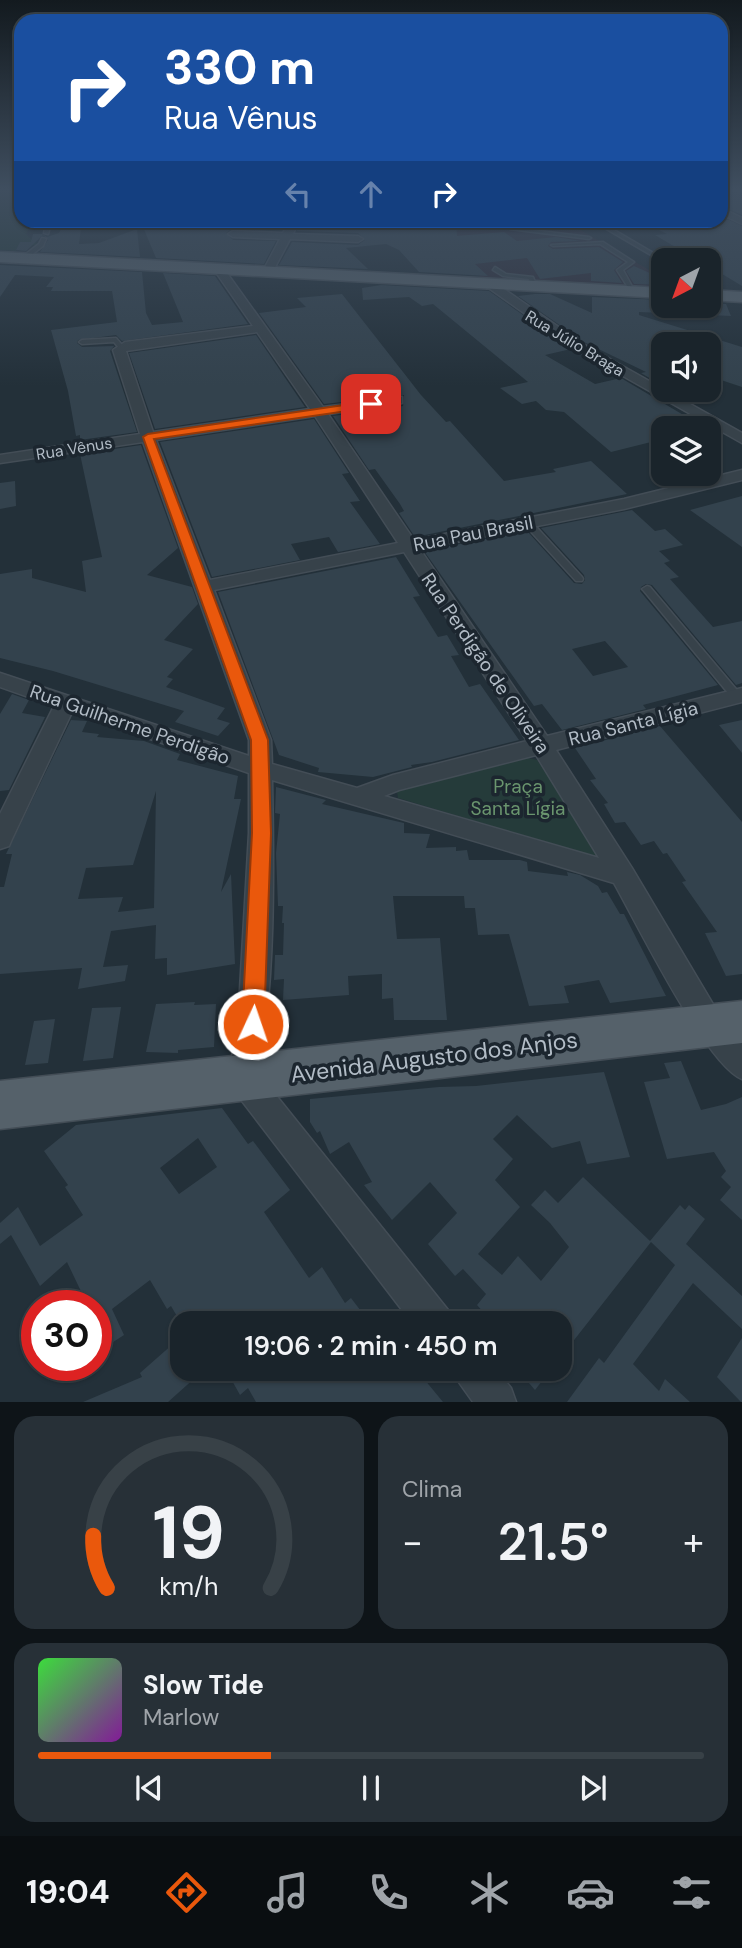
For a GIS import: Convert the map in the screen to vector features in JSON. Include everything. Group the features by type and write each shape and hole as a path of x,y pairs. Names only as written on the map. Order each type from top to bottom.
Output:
{"main road":[{"path":"0,257 134,261 268,271 491,275 533,285 625,287 651,291"},
{"path":"721,294 742,297"},
{"name":"Avenida Augusto dos Anjos","path":"0,1105 726,1024"}],"street":[{"path":"268,271 278,254"},
{"name":"Rua Perdigão de Oliveira","path":"212,266 261,328 320,413 542,746 623,875 726,1024 742,1065"},
{"name":"Rua Júlio Braga","path":"491,275 527,315 604,362 742,439"},
{"path":"261,328 121,347 148,437 260,740 258,768 261,833 253,1024 243,1079 426,1311"},
{"name":"Rua Vênus","path":"0,459 397,400"},
{"name":"Rua Pau Brasil","path":"203,587 624,504 742,475"},
{"name":"Rua Guilherme Perdigão","path":"0,680 258,768 362,796 623,875"},
{"name":"Rua Santa Lígia","path":"362,796 393,783 739,696"},
{"path":"0,839 68,701"},
{"path":"481,1381 497,1402"}],"lane":[{"path":"24,258 29,254"},
{"path":"619,254 631,262 621,268 625,287"},
{"path":"82,342 116,340 121,347"},
{"path":"527,522 579,579"},
{"path":"647,589 739,696"}],"shaded area":[{"path":"467,254 622,254 651,271 651,287 481,278"}],"green space":[{"name":"Praça Santa Lígia","path":"528,758 537,760 606,860 398,798 397,791"}],"building":[{"path":"89,254 140,254 140,257"},
{"path":"155,254 269,254 264,264 156,258"},
{"path":"285,254 353,254 368,269 279,265"},
{"path":"403,254 611,254 623,262 614,270 622,283 591,281 591,273 540,279 527,258 475,264 488,276 419,272"},
{"path":"721,254 742,254 742,286 721,273"},
{"path":"0,265 142,272 146,313 152,325 183,322 163,273 215,276 248,324 122,341 116,335 78,340 77,343 82,347 114,346 110,351 137,432 80,440 80,435 76,436 68,391 51,330 117,322 112,291 51,291 53,287 46,287 54,277 15,275 0,297"},
{"path":"634,266 651,274 651,285 634,284 626,271"},
{"path":"381,285 489,291 571,349 545,355 595,384 621,378 651,396 651,402 661,402 685,416 651,416 651,442 611,452 564,412 546,410 536,401 522,404 500,388 528,382 433,304 422,306 409,297 363,300 362,288"},
{"path":"342,294 421,395 446,422 450,421 504,481 556,472 553,469 591,461 627,494 415,537 399,513 404,511 400,504 375,469 369,470 333,416 403,406 404,395 324,404 259,313 306,307 297,298"},
{"path":"550,294 592,313 592,297 651,299 651,313 639,312 639,315 694,332 651,332 651,379 641,373 646,372 584,342 518,296"},
{"path":"721,304 726,304 731,316 721,316"},
{"path":"256,335 305,407 155,429 129,353"},
{"path":"721,340 742,347 742,387 721,380"},
{"path":"314,419 349,473 342,474 360,501 350,502 380,544 338,552 329,537 291,544 300,560 212,577 160,442"},
{"path":"141,445 178,548 147,575 192,587 198,604 164,640 193,649 167,677 173,679 166,687 225,708 217,719 230,723 218,736 175,722 184,711 53,671 0,658 0,574 32,569 32,578 86,592 82,561 102,557 80,454"},
{"path":"15,481 16,506 0,509 0,483"},
{"path":"742,496 742,547 690,510"},
{"path":"632,510 655,531 665,529 683,545 659,551 670,561 664,563 679,577 670,579 713,627 742,621 742,683 736,685 652,585 646,584 640,591 718,685 643,705 646,709 562,730 542,704 534,706 424,551 527,531 574,583 582,584 584,575 541,528","holes":["605,641 628,667 593,676 572,649"]},
{"path":"396,557 420,596 413,597 438,637 447,635 459,655 451,656 469,687 480,684 519,740 411,765 412,767 373,777 318,772 319,768 279,755 218,592"},
{"path":"12,694 29,700 22,713 45,717 9,790 0,791 0,714"},
{"path":"71,720 87,721 82,732 99,734 97,737 144,741 180,754 177,760 238,776 234,799 241,799 221,892 231,874 235,964 167,975 167,958 155,959 156,925 111,931 103,967 128,965 125,981 78,989 82,968 0,974 0,887 4,887 12,854 6,854","holes":["156,791 154,908 118,912 123,897 78,899 86,868 133,865"]},
{"path":"742,720 742,753 719,725"},
{"path":"660,726 742,822 742,974 726,976 705,933 717,932 682,882 686,881 667,853 663,854 654,841 641,845 625,822 615,823 604,804 608,803 590,780 596,779 575,748"},
{"path":"276,787 326,800 322,804 404,823 404,833 430,834 426,848 456,847 456,851 467,850 469,860 520,860 527,862 528,871 580,875 598,886 602,893 607,892 620,914 624,914 666,996 610,1003 599,980 564,986 569,1003 529,1006 509,934 478,935 475,908 465,908 464,896 393,896 397,939 440,938 447,1020 394,1020 393,998 382,999 382,974 348,976 349,995 283,1000 284,979 274,980 275,955 283,955 284,923 283,906 278,906 276,853 280,814 275,813"},
{"path":"195,1002 194,1005 216,1004 214,1047 178,1050 178,1053 146,1052 156,1004"},
{"path":"121,1007 113,1058 83,1061 92,1008"},
{"path":"55,1019 48,1063 25,1065 34,1021"},
{"path":"681,1061 701,1110 742,1097 742,1220 720,1200 731,1187 721,1177 726,1171 714,1152 667,1159 644,1082 670,1078 664,1063"},
{"path":"604,1072 630,1157 587,1164 580,1141 552,1148 517,1115 493,1139 513,1159 495,1180 520,1207 478,1254 502,1275 518,1256 541,1281 569,1247 531,1205 545,1190 558,1203 583,1177 650,1241 680,1205 685,1210 689,1205 705,1219 686,1244 742,1296 742,1329 693,1283 633,1364 659,1391 665,1379 690,1402 567,1402 599,1358 604,1363 675,1265 651,1242 572,1343 572,1311 482,1311 477,1305 486,1294 463,1269 455,1276 428,1244 457,1213 430,1182 392,1220 364,1185 372,1182 349,1142 330,1154 320,1131 317,1133 310,1122 310,1099 476,1086"},
{"path":"222,1108 248,1144 253,1141 290,1190 264,1212 309,1278 322,1267 345,1303 351,1298 361,1311 174,1311 171,1306 167,1309 150,1280 112,1309 112,1290 80,1290 67,1262 40,1286 11,1235 0,1244 0,1223 18,1207 40,1246 83,1215 65,1187 68,1185 44,1151 76,1125","holes":["198,1138 217,1167 179,1194 160,1168"]},
{"path":"112,1309 124,1335 112,1343"},
{"path":"742,1338 742,1402 741,1402 717,1377"},
{"path":"170,1347 170,1381 191,1381 168,1402 83,1402 142,1377 140,1373"},
{"path":"232,1381 426,1381 443,1402 256,1402 248,1388 240,1395"},
{"path":"527,1381 542,1381 535,1390"}],"route":[{"path":"253,1024 261,833 258,768 260,740 148,437 371,404"}]}
